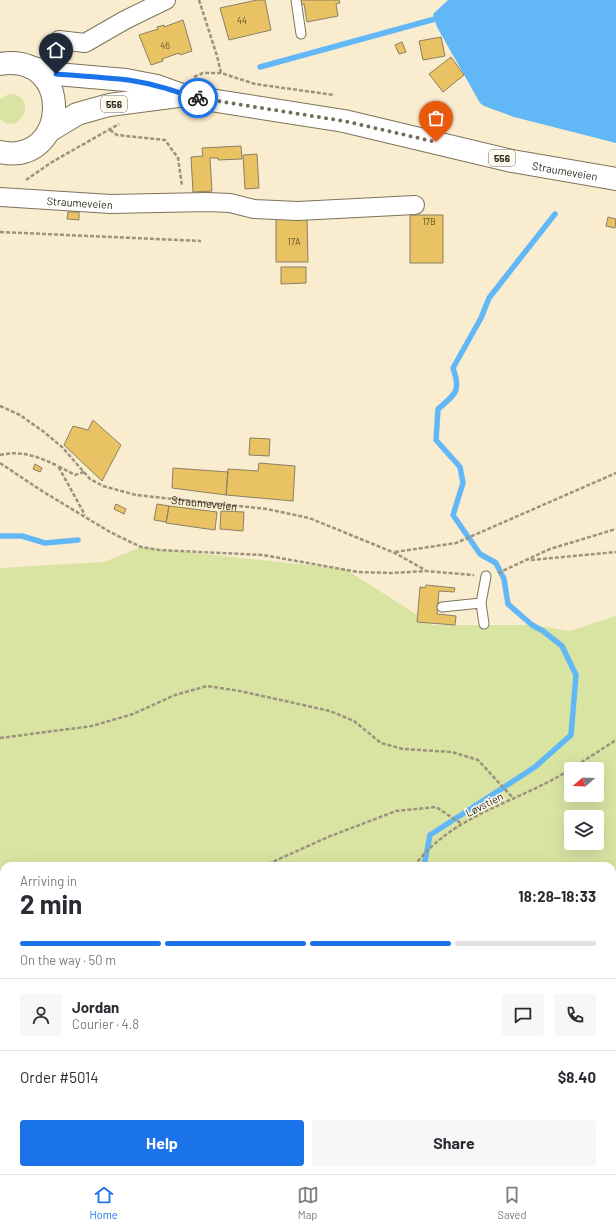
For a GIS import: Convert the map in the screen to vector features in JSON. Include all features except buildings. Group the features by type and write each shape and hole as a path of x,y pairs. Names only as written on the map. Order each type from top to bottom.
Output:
{"main road":[{"name":"Straumeveien","path":"12,61 56,74 126,80 157,86 188,87 344,121 512,161 616,179"},
{"name":"556","path":"5,157 29,149 41,141 49,131 54,118 55,103 51,89 43,76 12,61"},
{"name":"Straumeveien","path":"49,131 77,114 188,87"}],"street":[{"path":"59,40 85,43 125,20 166,0"},
{"name":"Straumeveien","path":"0,197 111,204 183,202 230,203 254,209 298,211 415,205"}],"lane":[{"path":"296,0 301,34"},
{"path":"484,624 481,603 486,576"},
{"path":"442,607 481,603"}],"path":[{"path":"198,0 217,56 221,73"},
{"path":"188,87 204,73 221,73 255,84 334,95"},
{"path":"24,181 52,162 121,123"},
{"path":"110,130 117,135 165,140 178,158 183,202"},
{"path":"0,232 201,241"},
{"name":"Straumeveien","path":"0,406 20,415 44,432 62,447 90,479 103,486 136,495 267,509 309,518 395,553 426,571"},
{"path":"0,455 11,452 34,455 75,475 84,472"},
{"path":"0,463 42,491 86,516 110,532 141,547 159,550 263,555 358,572 392,573 426,571 486,576 528,560 550,549 616,529"},
{"path":"58,466 86,516"},
{"path":"395,553 456,544 616,473"},
{"path":"528,560 616,552"},
{"path":"0,738 92,726 133,714 175,695 206,686 240,691 330,711 354,721 381,743 403,749 452,752 478,760 513,798"},
{"name":"Løvstien","path":"582,762 616,740"},
{"name":"Løvstien","path":"418,862 435,843 462,824 564,773"},
{"path":"272,862 328,837 396,811 436,806 462,824"}],"green space":[{"path":"9,94 18,96 23,101 25,107 24,114 20,120 14,123 7,123 0,119 0,99"},
{"path":"141,547 345,569 433,625 532,625 570,631 616,616 616,862 0,862 0,568 104,562"}],"water":[{"path":"448,0 616,0 616,143 514,117 484,106 480,103 437,27 433,14"}],"waterway":[{"path":"260,67 435,19"},
{"path":"425,862 430,835 535,767 571,735 576,675 562,646 543,631 532,625 508,604 504,579 496,563 480,554 453,515 463,483 460,467 436,440 438,409 453,396 457,387 453,368 481,318 489,298 555,214"},
{"path":"0,536 22,536 45,543 78,540"}],"way so far":[{"path":"198,98 344,121 436,142"}],"route":[{"path":"56,74 126,80 157,86 185,96 198,98"}]}
